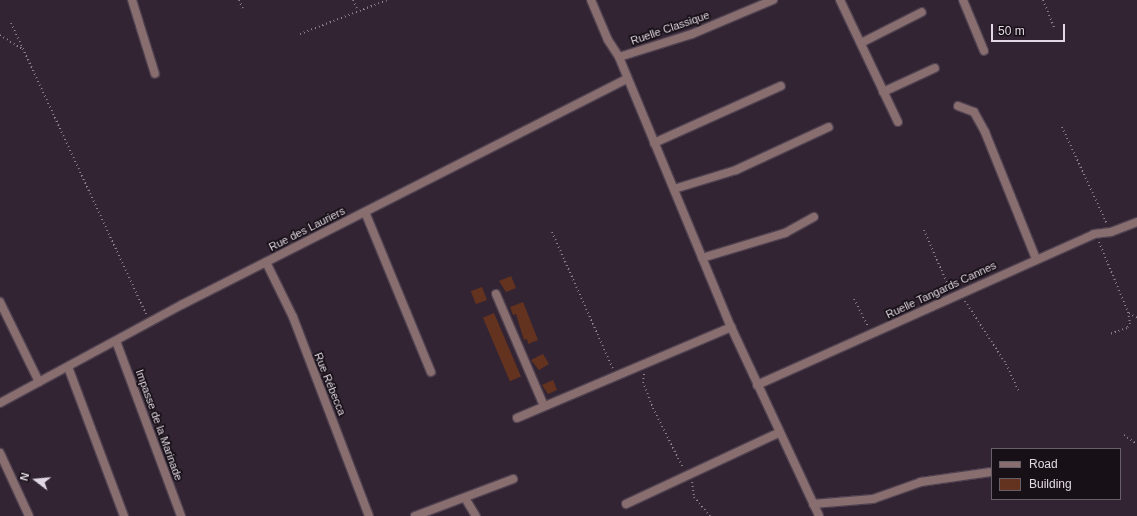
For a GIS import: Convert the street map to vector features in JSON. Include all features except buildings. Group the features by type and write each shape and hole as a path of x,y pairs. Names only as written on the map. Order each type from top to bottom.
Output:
{"street":[{"path":"132,0 155,74"},
{"path":"591,0 608,40 619,57 626,78 731,327 778,433 819,516"},
{"name":"Ruelle Classique","path":"619,57 692,34 773,0"},
{"path":"963,0 984,51"},
{"path":"843,1 883,92 898,122"},
{"path":"861,43 922,12"},
{"path":"883,92 935,68"},
{"name":"Rue des Lauriers","path":"0,403 149,322 626,78"},
{"path":"654,143 781,86"},
{"path":"958,106 974,112 985,132 1036,259"},
{"path":"674,189 736,170 829,128"},
{"path":"365,212 431,372"},
{"path":"702,258 785,233 814,217"},
{"name":"Ruelle Tangards Cannes","path":"757,385 1094,234 1111,232 1137,222"},
{"name":"Rue Rébecca","path":"266,262 293,317 369,516"},
{"path":"496,294 544,406"},
{"path":"0,302 39,382"},
{"path":"517,418 731,327"},
{"name":"Impasse de la Marinade","path":"116,341 181,516"},
{"path":"68,367 124,516"},
{"path":"626,504 778,433"},
{"path":"0,453 29,516"},
{"path":"813,504 873,499 921,482 990,472"},
{"path":"415,516 513,479"},
{"path":"465,498 476,516"}],"path":[{"path":"239,0 244,11"},
{"path":"353,0 358,11"},
{"path":"300,34 387,0"},
{"path":"1043,0 1055,29"},
{"path":"11,23 149,322"},
{"path":"0,35 23,50"},
{"path":"1062,127 1111,232"},
{"path":"924,230 957,295 1006,364 1018,390"},
{"path":"552,232 616,376"},
{"path":"1094,234 1106,256 1128,312 1130,323 1127,328 1110,334"},
{"path":"854,299 873,334"},
{"path":"1128,312 1137,318"},
{"path":"646,364 643,382 648,395 677,459 688,474 694,497 710,516"},
{"path":"1124,435 1137,444"}]}
